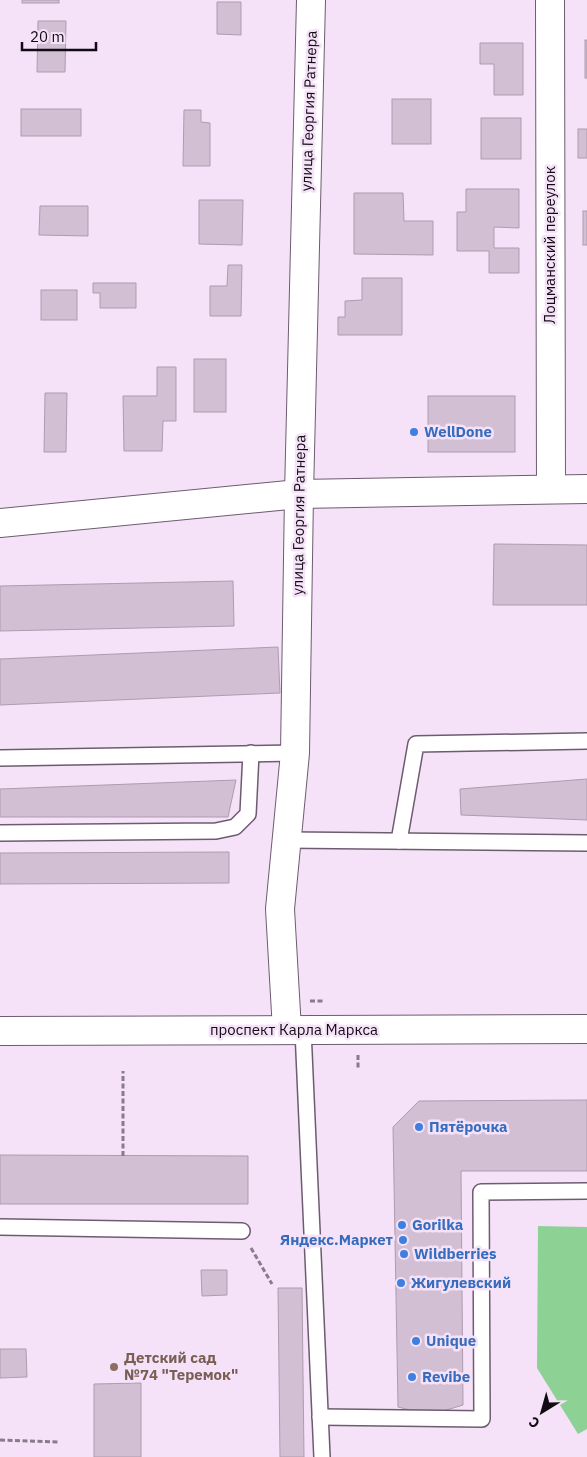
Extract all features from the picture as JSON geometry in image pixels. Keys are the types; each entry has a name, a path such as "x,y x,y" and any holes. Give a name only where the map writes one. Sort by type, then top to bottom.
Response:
{"street":[{"name":"улица Георгия Ратнера","path":"295,1030 285,1000 280,909 295,753 299,494 311,0"},
{"name":"Лоцманский переулок","path":"550,0 550,489"},
{"path":"0,523 299,494 587,489"},
{"name":"проспект Карла Маркса","path":"0,1031 587,1028"}],"lane":[{"path":"399,841 416,744 587,741"},
{"path":"0,833 216,830 234,827 248,814 251,753"},
{"path":"0,758 295,753"},
{"path":"287,840 587,843"},
{"path":"295,1030 322,1457"},
{"path":"320,1417 482,1419 481,1192 587,1191"},
{"path":"0,1227 242,1231"}],"path":[{"path":"285,1000 330,1002"},
{"path":"358,1049 358,1069"},
{"path":"123,1071 123,1156"},
{"path":"242,1231 272,1284"},
{"path":"0,1440 58,1442"}],"green space":[{"path":"538,1226 587,1227 587,1429 578,1434 537,1368"}],"building":[{"path":"22,0 59,0 59,3 22,3"},
{"path":"217,2 241,2 241,35 217,34"},
{"path":"38,21 66,21 65,72 37,72"},
{"path":"585,40 587,40 587,78 585,78"},
{"path":"480,43 523,43 523,95 494,95 494,64 480,64"},
{"path":"392,99 431,99 431,144 392,144"},
{"path":"21,109 81,109 81,136 21,136"},
{"path":"184,110 201,110 201,122 210,123 210,166 183,166"},
{"path":"481,118 521,118 521,159 481,159"},
{"path":"578,129 587,129 587,158 578,158"},
{"path":"466,189 519,189 519,228 494,227 494,248 519,248 519,273 489,273 489,251 457,251 457,212 466,212"},
{"path":"354,193 403,193 404,221 433,221 433,255 354,254"},
{"path":"199,200 243,200 242,245 199,244"},
{"path":"40,206 88,206 88,236 39,235"},
{"path":"583,211 587,211 587,245 583,245"},
{"path":"228,265 242,265 241,316 210,316 210,286 227,286"},
{"path":"362,278 402,278 402,335 338,335 338,317 345,317 345,301 362,300"},
{"path":"93,283 136,283 136,308 100,308 100,293 93,293"},
{"path":"41,290 77,290 77,320 41,320"},
{"path":"194,359 226,359 226,412 194,412"},
{"path":"157,367 176,367 176,421 163,421 162,451 124,451 123,396 157,396"},
{"path":"45,393 67,393 66,452 44,452"},
{"path":"428,396 515,396 515,452 428,452"},
{"path":"494,544 587,545 587,605 493,605"},
{"path":"233,581 234,626 0,631 0,586"},
{"path":"278,647 280,693 0,705 0,659"},
{"path":"587,779 587,820 461,815 460,789"},
{"path":"236,780 228,817 0,817 0,789"},
{"path":"229,852 229,883 0,884 0,853"},
{"path":"587,1100 587,1171 461,1171 463,1405 430,1415 398,1407 393,1127 419,1101"},
{"path":"0,1155 248,1156 248,1204 0,1204"},
{"path":"201,1270 227,1270 227,1295 202,1296"},
{"path":"278,1288 302,1288 304,1457 280,1457"},
{"path":"0,1349 26,1349 27,1377 0,1378"},
{"path":"141,1383 141,1457 94,1457 94,1384"}],"place":[{"name":"WellDone","path":"414,432"},
{"name":"Пятёрочка","path":"419,1127"},
{"name":"Gorilka","path":"402,1225"},
{"name":"Яндекс.Маркет","path":"403,1240"},
{"name":"Wildberries","path":"404,1254"},
{"name":"Жигулевский","path":"401,1283"},
{"name":"Unique","path":"416,1341"},
{"name":"Детский сад №74 \"Теремок\"","path":"114,1367"},
{"name":"Revibe","path":"412,1377"}]}
